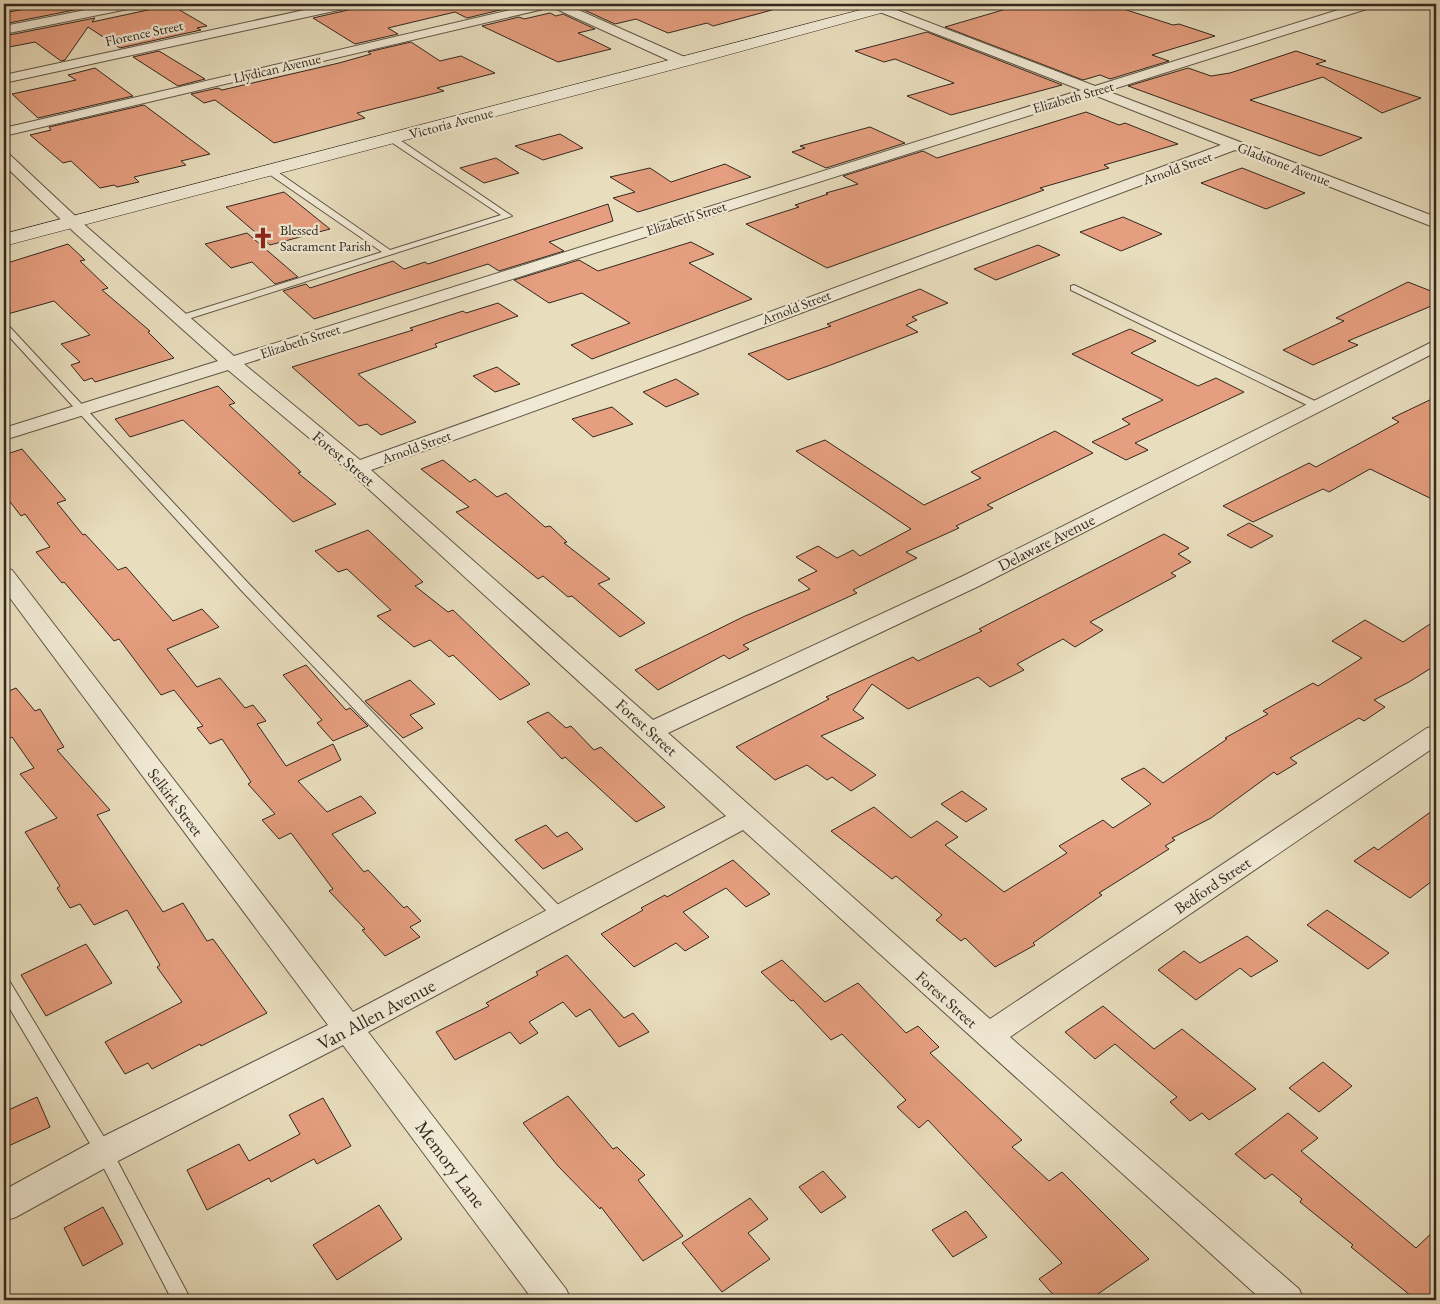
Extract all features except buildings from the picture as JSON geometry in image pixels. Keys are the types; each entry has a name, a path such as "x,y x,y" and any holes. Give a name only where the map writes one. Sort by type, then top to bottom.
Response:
{"street":[{"path":"4,30 133,4"},
{"name":"Florence Street","path":"4,79 348,4"},
{"name":"Llydican Avenue","path":"4,132 551,4"},
{"path":"555,4 684,62"},
{"name":"Elizabeth Street","path":"4,434 1369,4"},
{"name":"Victoria Avenue","path":"4,240 684,62 891,5"},
{"name":"Gladstone Avenue","path":"891,5 1094,90 1436,223"},
{"name":"Arnold Street","path":"357,468 690,348 1235,146"},
{"name":"Forest Street","path":"4,157 72,222 231,363 357,468 652,731 988,1036 1287,1300"},
{"name":"Delaware Avenue","path":"652,731 971,581 1436,345"},
{"name":"Selkirk Street","path":"4,575 348,1029"},
{"name":"Bedford Street","path":"988,1036 1436,734"},
{"name":"Van Allen Avenue","path":"4,1207 104,1152 348,1029 746,817"},
{"name":"Memory Lane","path":"348,1029 554,1300"}],"lane":[{"path":"84,4 96,11"},
{"path":"182,318 508,216 392,138"},
{"path":"269,170 389,253"},
{"path":"1074,288 1315,405"},
{"path":"4,326 245,587 560,916"},
{"path":"4,986 104,1152 182,1300"}],"place":[{"name":"Blessed Sacrament Parish","path":"263,238"}]}
